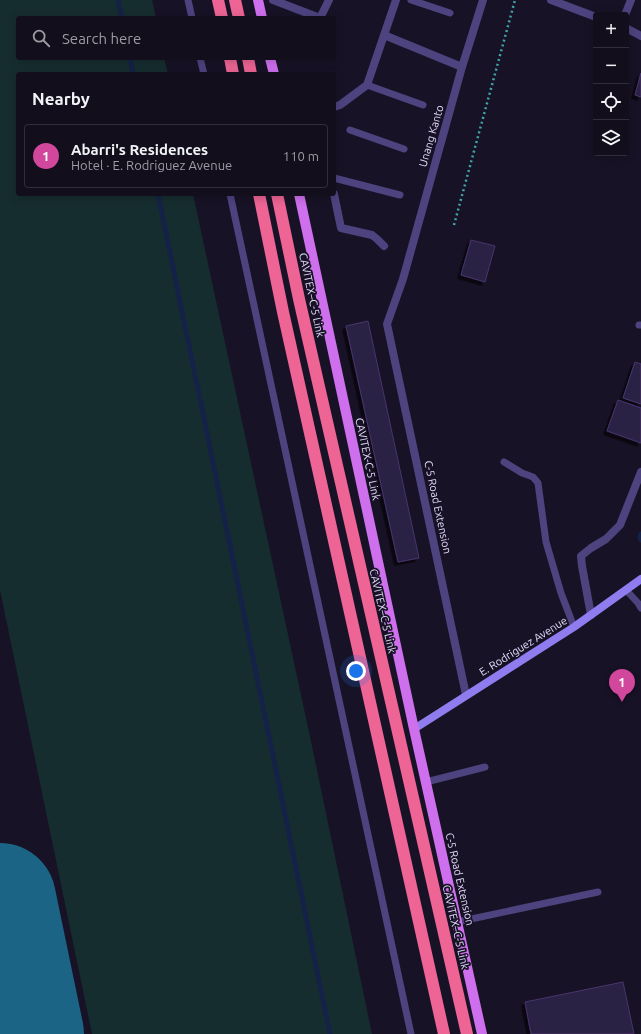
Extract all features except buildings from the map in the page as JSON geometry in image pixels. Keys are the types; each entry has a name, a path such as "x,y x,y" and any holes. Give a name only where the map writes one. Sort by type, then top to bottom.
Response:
{"highway":[{"path":"218,0 222,16"},
{"path":"235,0 239,16"},
{"path":"230,60 233,72"},
{"path":"248,60 251,72"},
{"path":"258,196 444,1034"},
{"name":"CAVITEX–C-5 Link","path":"277,196 301,306 467,1034"}],"main road":[{"path":"258,0 262,16"},
{"path":"270,60 274,72"},
{"name":"CAVITEX-C-5 Link","path":"299,196 414,729"},
{"name":"E. Rodriguez Avenue","path":"414,729 574,627 641,579"},
{"name":"C-5 Road Extension","path":"414,729 482,1034"}],"street":[{"path":"273,0 315,16"},
{"path":"321,16 329,0"},
{"path":"336,106 367,85 396,0"},
{"name":"Unang Kanto","path":"387,324 403,279 462,67 483,0"},
{"path":"551,0 593,16"},
{"path":"626,12 631,0"},
{"path":"629,30 641,36"},
{"path":"384,35 462,67"},
{"path":"334,196 341,228 372,235 384,246"},
{"name":"C-5 Road Extension","path":"387,324 466,695"},
{"path":"591,615 581,556 583,553 606,539 620,526 641,472"}],"lane":[{"path":"188,0 192,16"},
{"path":"412,0 450,13"},
{"path":"200,60 204,72"},
{"path":"367,85 423,104"},
{"path":"350,130 404,149"},
{"path":"336,179 400,195"},
{"path":"230,196 411,1034"},
{"path":"504,462 534,477 538,483 546,542 561,593 574,627"},
{"path":"628,589 641,608"},
{"path":"426,782 485,767"},
{"path":"457,922 598,892"}],"path":[{"path":"454,225 515,0"}],"green space":[{"path":"0,0 152,0 156,16 16,16 16,60 164,60 168,72 16,72 16,196 193,196 312,746 372,1034 92,1034 0,590"}],"waterway":[{"path":"118,0 122,16"},
{"path":"130,60 133,72"},
{"path":"158,196 330,1034"},
{"path":"641,534 641,540"}],"runway":[{"path":"0,899 28,1034"}],"place":[{"name":"Abarri's Residences","path":"622,702"}]}
